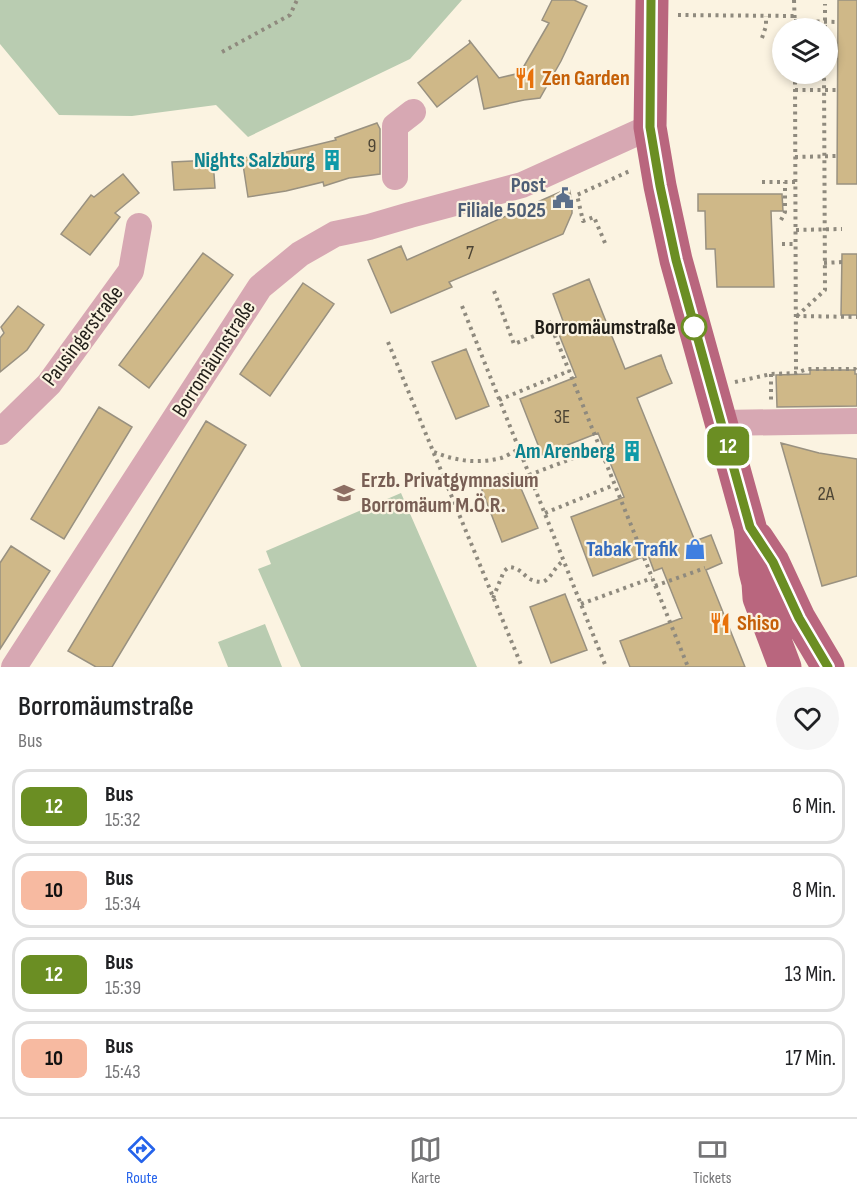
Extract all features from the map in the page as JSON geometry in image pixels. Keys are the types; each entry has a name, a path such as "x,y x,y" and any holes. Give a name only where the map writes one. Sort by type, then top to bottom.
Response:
{"main road":[{"path":"651,7 650,127 660,186 676,260 750,527 759,598 785,667"},
{"path":"750,527 773,562 799,618 828,667"},
{"path":"758,583 778,609 804,667"}],"street":[{"path":"395,177 395,126 413,112"},
{"name":"Borromäumstraße","path":"14,667 260,287 300,254 335,234 369,227 522,185 650,127"},
{"name":"Pausingerstraße","path":"0,432 49,384 131,271 139,225"},
{"path":"721,423 857,421"}],"path":[{"path":"222,52 290,15 297,0"},
{"path":"794,0 795,18"},
{"path":"825,3 825,18"},
{"path":"651,7 785,18"},
{"path":"762,38 766,16"},
{"path":"795,84 796,373"},
{"path":"796,316 825,290 824,84"},
{"path":"795,90 838,90"},
{"path":"795,157 837,156"},
{"path":"605,243 594,217 583,221 577,195 634,169"},
{"path":"762,182 795,183"},
{"path":"781,220 784,212 785,183"},
{"path":"796,230 842,229"},
{"path":"782,244 796,244"},
{"path":"824,263 842,262"},
{"path":"494,291 514,344 552,329"},
{"path":"462,306 606,667"},
{"path":"796,316 857,317"},
{"path":"549,321 688,667"},
{"path":"388,342 522,667"},
{"path":"733,382 771,374 796,373 807,369 855,369 857,372"},
{"path":"499,400 569,371"},
{"path":"771,374 771,406"},
{"path":"529,475 600,448"},
{"path":"434,451 445,456 475,461 503,458 519,449"},
{"path":"544,513 614,485"},
{"path":"493,598 504,571 509,567 519,570 531,581 543,582 552,576 558,564 564,561"},
{"path":"655,586 705,568"},
{"path":"581,604 652,578"}],"green space":[{"path":"0,0 462,0 410,59 248,137 216,105 132,116 59,115 0,44"},
{"path":"401,493 477,667 301,667 258,569 271,564 266,551"},
{"path":"265,624 282,667 228,667 218,642"}],"building":[{"path":"552,0 574,0 587,6 561,61 540,98 484,109 477,76 437,107 418,83 470,43 469,40 499,78 520,73 549,23 542,20"},
{"path":"838,0 857,0 857,184 837,184"},
{"name":"Nights Salzburg","path":"377,123 380,129 380,174 349,178 324,186 323,182 248,197 242,158 274,155 336,140 335,138"},
{"path":"213,160 215,188 174,190 172,162"},
{"path":"123,174 139,193 115,213 120,217 90,255 61,234 91,195 94,197"},
{"path":"569,188 572,213 563,234 449,282 452,287 391,313 368,260 401,246 407,260"},
{"path":"698,194 782,194 783,211 771,211 774,287 717,287 715,249 706,249 705,211 698,211"},
{"path":"203,253 233,275 149,388 119,365"},
{"path":"842,254 857,254 857,315 841,315"},
{"name":"Am Arenberg","path":"589,279 625,369 661,355 672,383 637,398 695,541 711,535 722,563 706,570 745,667 630,667 620,641 682,618 662,568 654,571 648,555 593,576 571,517 624,497 598,433 542,455 520,399 576,377 558,332 566,329 553,294"},
{"path":"303,283 334,304 270,396 240,374"},
{"path":"18,306 44,325 27,350 0,372 0,338 4,333 1,327"},
{"path":"466,349 489,406 456,419 432,362"},
{"path":"810,370 855,370 857,406 777,407 776,375 810,374"},
{"path":"99,407 132,427 64,539 31,519"},
{"path":"206,421 246,445 112,667 96,667 68,651"},
{"path":"781,443 819,453 857,459 857,576 822,586"},
{"path":"514,472 538,528 502,542 480,485"},
{"path":"11,546 50,571 0,649 0,563"},
{"path":"565,594 587,650 551,663 530,607"}],"bus line":[{"name":"12","path":"651,0 650,127 676,260 750,527 773,562 799,618 828,667"}],"place":[{"name":"Zen Garden","path":"525,78"},
{"name":"Nights Salzburg","path":"332,160"},
{"name":"Post Filiale 5025","path":"563,198"},
{"name":"Borromäumstraße","path":"694,327"},
{"name":"Am Arenberg","path":"632,451"},
{"name":"Erzb. Privatgymnasium Borromäum M.Ö.R.","path":"344,493"},
{"name":"Tabak Trafik","path":"695,549"},
{"name":"Shiso","path":"720,623"}]}
